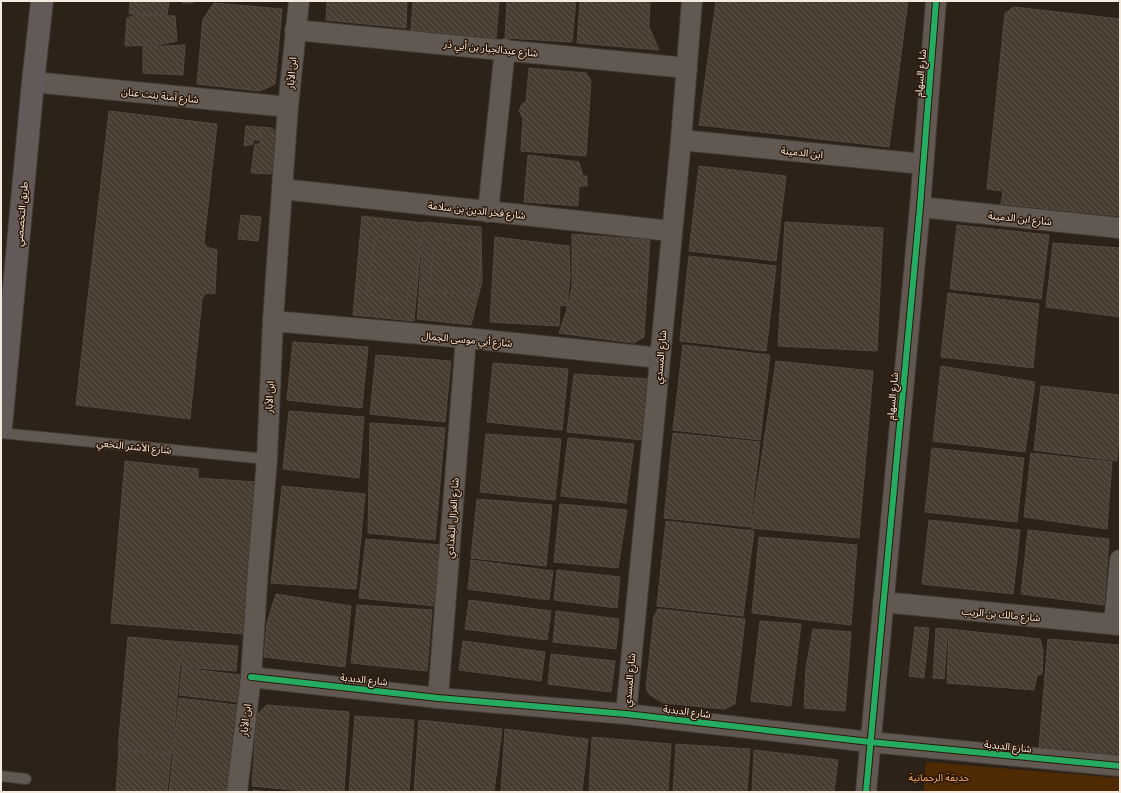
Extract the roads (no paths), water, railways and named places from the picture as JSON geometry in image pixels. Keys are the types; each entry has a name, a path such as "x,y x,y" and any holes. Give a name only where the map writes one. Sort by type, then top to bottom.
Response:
{"main road":[{"name":"طريق التخصصي","path":"1,427 42,1"}],"street":[{"name":"ابن الأبار","path":"237,792 251,677 267,459 273,322 282,189 288,107 299,1"},
{"name":"شارع المسدي","path":"626,714 671,231 681,140 692,1"},
{"name":"شارع السهام","path":"866,792 920,207 936,1"},
{"name":"شارع عبدالجبار بن أبي ذر","path":"295,30 505,49 687,68"},
{"path":"488,212 505,49"},
{"name":"شارع آمنة بنت عنان","path":"33,82 288,107"},
{"name":"ابن الدمينة","path":"681,140 923,164"},
{"name":"شارع فخر الدين بن سلامة","path":"282,189 671,231"},
{"name":"شارع ابن الدمينة","path":"920,207 1120,228"},
{"name":"شارع أبي موسى الجمال","path":"273,322 466,338 660,358"},
{"name":"شارع الغزال البغدادي","path":"438,698 466,338"},
{"path":"1117,624 1120,560"},
{"name":"شارع مالك بن الريب","path":"883,602 1117,624"},
{"name":"شارع الدبدبة","path":"251,677 438,698 626,714 870,742 1120,766"}],"lane":[{"name":"شارع الأشتر النخعي","path":"1,433 267,459"},
{"path":"1,776 26,779"}],"park label":[{"name":"حديقة الرحمانية","path":"939,777"}]}
